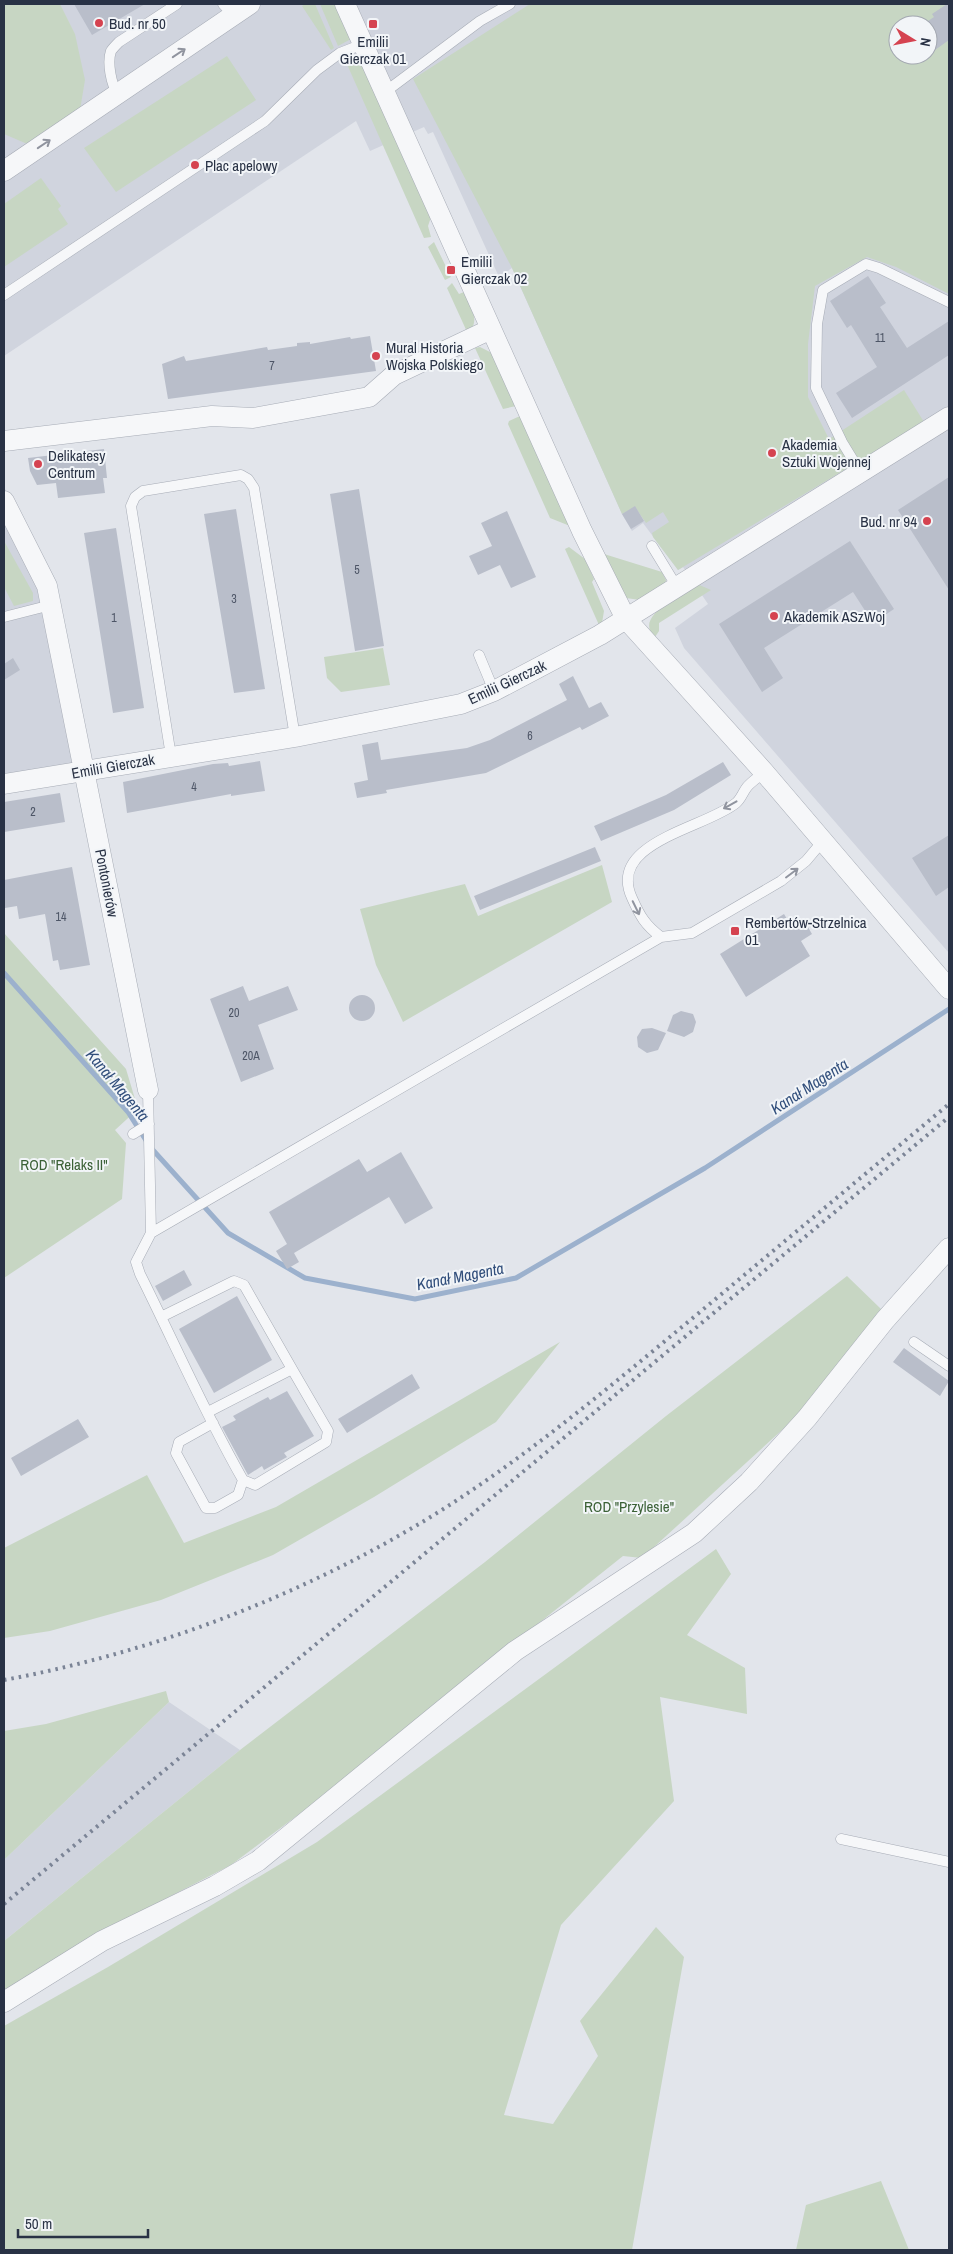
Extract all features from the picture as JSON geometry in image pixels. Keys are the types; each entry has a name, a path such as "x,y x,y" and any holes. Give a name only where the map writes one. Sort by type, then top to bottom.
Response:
{"street":[{"path":"4,171 118,94 228,10 250,4"},
{"path":"345,4 582,531 626,620 764,772 949,989"},
{"path":"4,441 212,416 253,418 369,398 394,375 491,329"},
{"name":"Emilii Gierczak","path":"4,784 295,737 440,709 494,691 626,620 949,417"},
{"name":"Pontonierów","path":"4,501 47,586 148,1090"},
{"path":"4,2002 102,1941 215,1886 258,1861 515,1651 694,1533 749,1482 807,1418 885,1320 949,1248"}],"lane":[{"path":"118,94 115,89 110,64 112,50 119,42 177,4"},
{"path":"385,92 480,21 510,4"},
{"path":"4,295 265,121 317,70 340,53 363,44"},
{"path":"861,473 842,442 816,388 818,324 823,290 866,264 879,268 949,302"},
{"path":"171,756 131,506 135,497 143,491 241,475 248,479 254,488 295,737"},
{"path":"652,546 677,587"},
{"path":"4,617 51,605"},
{"path":"479,655 494,691"},
{"path":"661,937 646,926 629,893 627,879 629,866 636,856 670,835 737,803 747,787 764,772"},
{"path":"151,1234 661,937 692,933 782,881 806,861 822,842"},
{"name":"Pontonierów","path":"148,1090 151,1234 136,1262 161,1318"},
{"path":"133,1134 149,1124"},
{"path":"234,1281 244,1285 292,1369 328,1431 326,1442 256,1485 243,1480 161,1318 234,1281"},
{"path":"914,1342 949,1366"},
{"path":"208,1412 292,1369"},
{"path":"213,1423 179,1442 176,1453 206,1508 215,1508 238,1495 243,1480"},
{"path":"841,1839 949,1862"}],"shaded area":[{"name":"Akademia Sztuki Wojennej","path":"4,4 949,4 949,953 684,648 675,628 708,604 683,567 678,570 643,523 632,531 622,514 512,268 499,277 433,132 428,134 424,127 370,151 356,121 4,356"},
{"path":"4,487 53,580 93,776 4,791"},
{"path":"169,1702 240,1750 4,1941 4,1860"}],"green space":[{"path":"4,4 60,4 75,34 85,80 80,110 32,146 4,134"},
{"path":"305,4 315,4 334,48 331,50 302,6"},
{"path":"320,4 335,4 351,39 338,46"},
{"path":"530,4 949,4 949,294 896,267 867,257 815,286 808,344 808,397 829,439 904,390 924,422 678,570 653,537 652,533 669,522 663,512 646,523 635,507 622,514 512,268 413,79"},
{"path":"352,55 360,58 431,217 428,226 431,237 424,238 346,62 345,58"},
{"path":"227,56 256,100 116,192 84,148"},
{"path":"41,178 61,206 58,209 68,224 4,267 4,204"},
{"path":"434,242 451,277 445,280 428,247"},
{"path":"452,283 459,294 464,292 474,313 474,324 468,334 447,288"},
{"path":"480,347 492,353 516,406 503,409 475,348"},
{"path":"520,416 570,526 550,518 508,424 509,421"},
{"path":"4,541 33,593 33,601 14,606 4,587"},
{"path":"569,547 585,559 594,579 592,582 604,611 602,623 599,625 565,549"},
{"path":"604,554 662,572 666,580 665,586 640,600 626,598"},
{"path":"697,584 711,590 659,623 659,631 655,637 650,629 650,622 654,614 671,600"},
{"path":"383,648 390,685 341,692 327,678 324,657"},
{"path":"602,865 612,902 403,1022 376,965 360,909 465,884 478,916"},
{"name":"ROD \"Relaks II\"","path":"4,933 126,1069 138,1109 115,1130 126,1143 122,1199 4,1278"},
{"name":"ROD \"Przylesie\"","path":"847,1276 881,1309 805,1409 642,1558 623,1556 306,1809 231,1865 165,1899 4,1993 4,1941 240,1750 485,1562 666,1416"},
{"path":"560,1342 496,1422 374,1497 273,1555 161,1600 50,1631 4,1638 4,1548 147,1475 184,1543 276,1507"},
{"path":"716,1549 731,1574 687,1635 745,1668 747,1714 660,1697 674,1801 561,1925 504,2115 553,2124 598,2056 580,2021 656,1927 684,1957 632,2250 4,2250 4,2026 108,1967 317,1842"},
{"path":"166,1691 169,1702 4,1860 4,1731 46,1724"},
{"path":"881,2181 909,2250 796,2250 806,2205"}],"building":[{"name":"Bud. nr 50","path":"74,4 145,4 92,35"},
{"path":"949,4 949,40 938,48 938,15 932,14"},
{"path":"868,276 886,303 880,307 907,348 949,321 949,355 852,418 836,393 877,367 851,325 847,328 830,301"},
{"path":"370,336 376,371 168,399 162,364 184,356 186,361 267,347 268,350 297,346 297,343 310,342 310,344 350,337 351,339"},
{"path":"104,449 107,478 103,478 105,493 58,498 56,483 37,485 30,471 28,458"},
{"name":"Bud. nr 94","path":"949,477 949,590 898,510"},
{"path":"359,489 384,646 355,651 330,494"},
{"path":"635,506 644,521 631,529 622,514"},
{"path":"236,509 265,689 234,693 204,514"},
{"path":"507,511 536,577 511,588 500,565 478,575 469,556 492,546 481,523"},
{"path":"116,528 144,708 113,713 84,533"},
{"name":"Akademik ASzWoj","path":"850,541 894,609 873,623 853,592 764,648 783,678 762,692 719,624"},
{"path":"13,658 20,670 4,680 4,664"},
{"path":"573,676 589,708 601,702 609,716 582,730 580,727 486,773 386,790 387,793 357,798 354,783 368,780 362,745 378,742 381,760 467,748 490,740 567,700 559,684"},
{"path":"260,761 265,791 231,796 231,794 127,813 123,782 213,764 228,763 229,766"},
{"path":"723,762 731,775 674,810 601,841 594,826 666,795"},
{"path":"60,793 65,822 4,832 4,802"},
{"path":"949,835 949,887 936,896 912,858"},
{"path":"595,847 601,861 480,910 474,896"},
{"path":"72,867 90,965 60,970 58,960 53,961 45,914 19,919 17,906 5,908 4,880"},
{"path":"784,914 793,929 805,922 812,934 801,941 810,956 746,997 720,954"},
{"path":"243,986 249,1001 288,986 298,1010 258,1025 274,1069 241,1082 210,999"},
{"path":"362,995 371,999 375,1008 371,1017 362,1021 353,1017 349,1008 353,999"},
{"path":"681,1011 693,1014 696,1022 693,1032 684,1037 667,1031 673,1015"},
{"path":"652,1028 666,1033 658,1050 647,1053 638,1047 637,1037 642,1029"},
{"path":"401,1152 433,1208 405,1224 389,1197 294,1253 299,1262 287,1269 276,1251 287,1244 269,1212 359,1159 367,1172"},
{"path":"184,1270 192,1285 163,1301 155,1286"},
{"path":"237,1296 272,1360 214,1393 179,1329"},
{"path":"904,1348 949,1381 940,1396 893,1362"},
{"path":"412,1374 420,1388 347,1433 338,1419"},
{"path":"287,1391 314,1436 284,1453 287,1457 264,1470 262,1466 248,1475 222,1427 236,1420 233,1416 268,1397 270,1400"},
{"path":"78,1419 89,1437 21,1476 11,1458"}],"waterway":[{"name":"Kanał Magenta","path":"4,973 128,1112 147,1142"},
{"name":"Kanał Magenta","path":"152,1149 228,1233 305,1278 415,1299 516,1278 705,1168 949,1009"}],"railway":[{"path":"4,1680 59,1669 113,1655 221,1619 325,1575 424,1521 529,1450 596,1398 949,1104"},
{"path":"4,1904 949,1117"}],"place":[{"name":"Bud. nr 50","path":"99,23"},
{"name":"Emilii Gierczak 01","path":"373,24"},
{"name":"Plac apelowy","path":"195,165"},
{"name":"Emilii Gierczak 02","path":"451,270"},
{"name":"Mural Historia Wojska Polskiego","path":"376,356"},
{"name":"Akademia Sztuki Wojennej","path":"772,453"},
{"name":"Delikatesy Centrum","path":"38,464"},
{"name":"Bud. nr 94","path":"927,521"},
{"name":"Akademik ASzWoj","path":"774,616"},
{"name":"Rembertów-Strzelnica 01","path":"735,931"}]}
